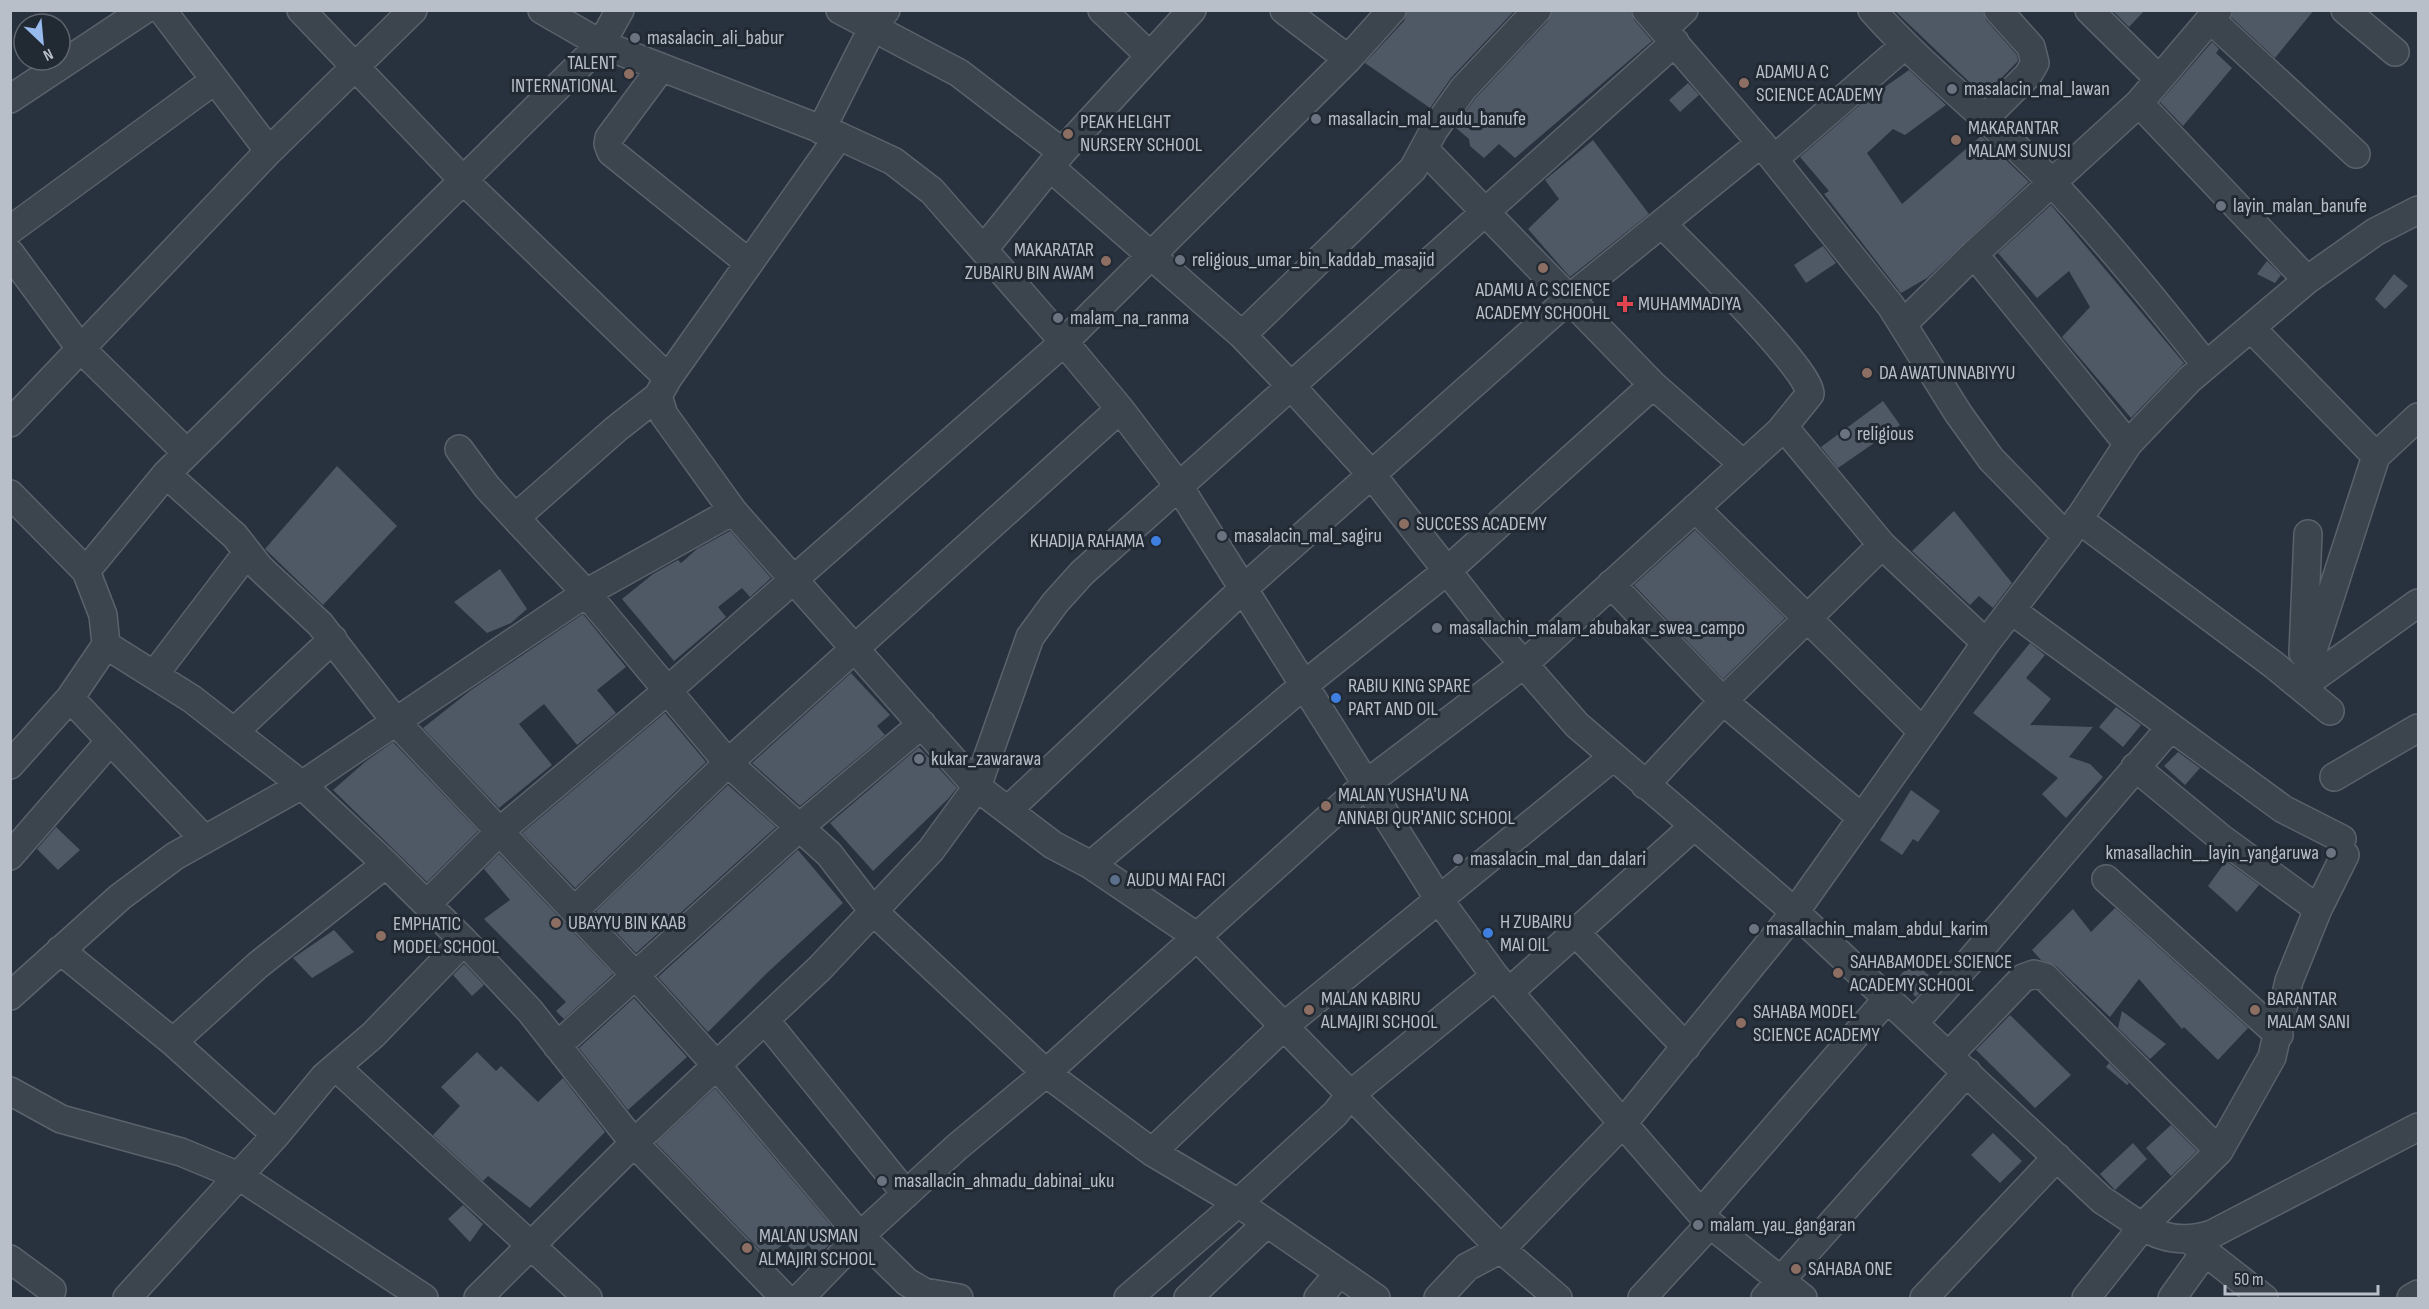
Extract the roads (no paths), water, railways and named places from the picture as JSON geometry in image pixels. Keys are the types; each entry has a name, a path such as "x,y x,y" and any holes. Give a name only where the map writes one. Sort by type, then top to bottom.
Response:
{"street":[{"path":"10,99 144,10"},
{"path":"162,10 269,151"},
{"path":"301,10 663,387 664,415 733,511 977,787 1053,845 1091,866 1196,936 1501,1249 1558,1299"},
{"path":"10,423 269,151 413,10"},
{"path":"542,10 601,44 830,133 901,167 932,191 1064,342 1120,409 1178,485 1440,901 1502,984 1706,1219 1772,1290 1803,1299"},
{"path":"86,571 166,474 601,44 620,10"},
{"path":"840,10 879,19 958,73 1056,160 1152,256 1242,335 1372,475 1449,570 1492,628 1577,725 1612,757 1795,912 2102,1200 2159,1236 2198,1246 2264,1299"},
{"path":"1102,10 1149,55"},
{"path":"984,249 1056,160 1192,10"},
{"path":"1284,10 1348,59"},
{"path":"427,904 500,831 795,580 1064,342 1348,59 1392,10"},
{"path":"1242,335 1413,169 1434,130 1464,89 1537,10"},
{"path":"478,1299 634,1143 765,1020 931,850 977,787 1030,638 1055,603 1082,573 1290,385 1488,213 1661,27 1684,10"},
{"path":"1872,10 1904,46 2052,182 2141,283 2206,365"},
{"path":"1984,118 2028,75 2035,63 2031,47 1998,10"},
{"path":"2089,10 2159,80"},
{"path":"2345,10 2395,52"},
{"path":"1904,324 1974,254 2139,103 2214,15 2356,154"},
{"path":"521,524 523,511 663,387 749,263 830,133 879,19"},
{"path":"1661,27 1767,151 1904,324 1958,413 1991,459 2073,528 2301,687 2330,711"},
{"path":"1008,810 1243,589 1571,297 1662,224 1767,151 1904,46"},
{"path":"661,68 609,138 608,144 611,152 749,263"},
{"path":"10,230 215,80"},
{"path":"2139,103 2307,280"},
{"path":"1425,150 1571,297 1653,385 1743,464"},
{"path":"1438,1299 1467,1267 1501,1249 1624,1122 1795,912 1986,643 2073,528 2128,444 2206,365 2307,280 2375,232 2418,210"},
{"path":"800,1299 860,1236 957,1147 1046,1072 1366,784 1524,664 1780,431 1810,394 1809,384 1769,335 1662,224"},
{"path":"10,253 80,348 187,453"},
{"path":"1974,254 2128,444"},
{"path":"2251,328 2376,456"},
{"path":"1091,866 1304,685 1449,570 1653,385"},
{"path":"575,910 728,763 856,650 1120,409"},
{"path":"2301,687 2376,456 2418,417"},
{"path":"1780,431 1788,432 1882,545 1986,643"},
{"path":"459,449 487,487 586,593 728,763 801,826 829,854 873,911 1046,1072 1152,1152 1238,1203 1376,1299"},
{"path":"166,474 235,536 247,553 333,639 396,722 635,975 717,1066 860,1236 907,1282 924,1292 959,1299"},
{"path":"10,494 86,571 103,615 106,645 70,698 10,765"},
{"path":"1695,508 1923,732"},
{"path":"17,980 60,950 120,897 175,856 302,785 586,593 733,511"},
{"path":"2301,687 2308,534"},
{"path":"1645,785 1723,701 1882,545"},
{"path":"154,675 247,553"},
{"path":"1611,584 1723,701 1862,818"},
{"path":"2301,687 2418,601"},
{"path":"2333,656 2418,601"},
{"path":"2012,610 2170,728 2283,808 2343,847 2289,981 2279,1035 2272,1058 2219,1151 2143,1226 2086,1299"},
{"path":"234,732 333,639"},
{"path":"106,645 154,675 234,732 302,785 386,864 464,941 530,1011 634,1143 785,1299"},
{"path":"70,698 204,839"},
{"path":"557,1046 801,826 922,724"},
{"path":"1914,1023 1971,961 2170,728"},
{"path":"2334,777 2415,738"},
{"path":"10,856 110,741"},
{"path":"1152,1152 1283,1027 1440,901 1612,757"},
{"path":"2135,767 2221,838 2318,909"},
{"path":"1128,1299 1335,1114 1350,1095 1576,933 1694,826"},
{"path":"173,1042 258,965 386,864"},
{"path":"2106,879 2279,1035"},
{"path":"1576,933 1686,1047"},
{"path":"127,1299 336,1067 373,1035 464,941"},
{"path":"60,950 173,1042 276,1135"},
{"path":"1772,1290 1958,1064 2023,978 2034,974 2045,977 2219,1151"},
{"path":"1642,1299 1888,998"},
{"path":"765,1020 906,1194"},
{"path":"336,1067 588,1299"},
{"path":"10,1091 62,1119 181,1152 239,1176 424,1299"},
{"path":"2172,1299 2198,1246 2212,1234 2418,1126"},
{"path":"1924,1299 2056,1157"},
{"path":"1188,1299 1267,1223"},
{"path":"10,1259 52,1290"},
{"path":"1318,1299 1339,1273"},
{"path":"2410,1299 2418,1294"}],"place":[{"name":"masalacin_ali_babur","path":"635,38"},
{"name":"TALENT INTERNATIONAL","path":"629,74"},
{"name":"ADAMU A C SCIENCE ACADEMY","path":"1744,83"},
{"name":"masalacin_mal_lawan","path":"1952,89"},
{"name":"masallacin_mal_audu_banufe","path":"1316,119"},
{"name":"PEAK HELGHT NURSERY SCHOOL","path":"1068,134"},
{"name":"MAKARANTAR MALAM SUNUSI","path":"1956,140"},
{"name":"layin_malan_banufe","path":"2221,206"},
{"name":"religious_umar_bin_kaddab_masajid","path":"1180,260"},
{"name":"MAKARATAR ZUBAIRU BIN AWAM","path":"1106,261"},
{"name":"ADAMU A C SCIENCE ACADEMY SCHOOHL","path":"1543,268"},
{"name":"MUHAMMADIYA","path":"1625,304"},
{"name":"malam_na_ranma","path":"1058,318"},
{"name":"DA AWATUNNABIYYU","path":"1867,373"},
{"name":"religious","path":"1845,434"},
{"name":"SUCCESS ACADEMY","path":"1404,524"},
{"name":"masalacin_mal_sagiru","path":"1222,536"},
{"name":"KHADIJA RAHAMA","path":"1156,541"},
{"name":"masallachin_malam_abubakar_swea_campo","path":"1437,628"},
{"name":"RABIU KING SPARE PART AND OIL","path":"1336,698"},
{"name":"kukar_zawarawa","path":"919,759"},
{"name":"MALAN YUSHA'U NA ANNABI QUR'ANIC SCHOOL","path":"1326,806"},
{"name":"kmasallachin__layin_yangaruwa","path":"2331,853"},
{"name":"masalacin_mal_dan_dalari","path":"1458,859"},
{"name":"AUDU MAI FACI","path":"1115,880"},
{"name":"UBAYYU BIN KAAB","path":"556,923"},
{"name":"masallachin_malam_abdul_karim","path":"1754,929"},
{"name":"H ZUBAIRU MAI OIL","path":"1488,933"},
{"name":"EMPHATIC MODEL SCHOOL","path":"381,936"},
{"name":"SAHABAMODEL SCIENCE ACADEMY SCHOOL","path":"1838,973"},
{"name":"MALAN KABIRU ALMAJIRI SCHOOL","path":"1309,1010"},
{"name":"BARANTAR MALAM SANI","path":"2255,1010"},
{"name":"SAHABA MODEL SCIENCE ACADEMY","path":"1741,1023"},
{"name":"masallacin_ahmadu_dabinai_uku","path":"882,1181"},
{"name":"malam_yau_gangaran","path":"1698,1225"},
{"name":"MALAN USMAN ALMAJIRI SCHOOL","path":"747,1248"},
{"name":"SAHABA ONE","path":"1796,1269"}]}
